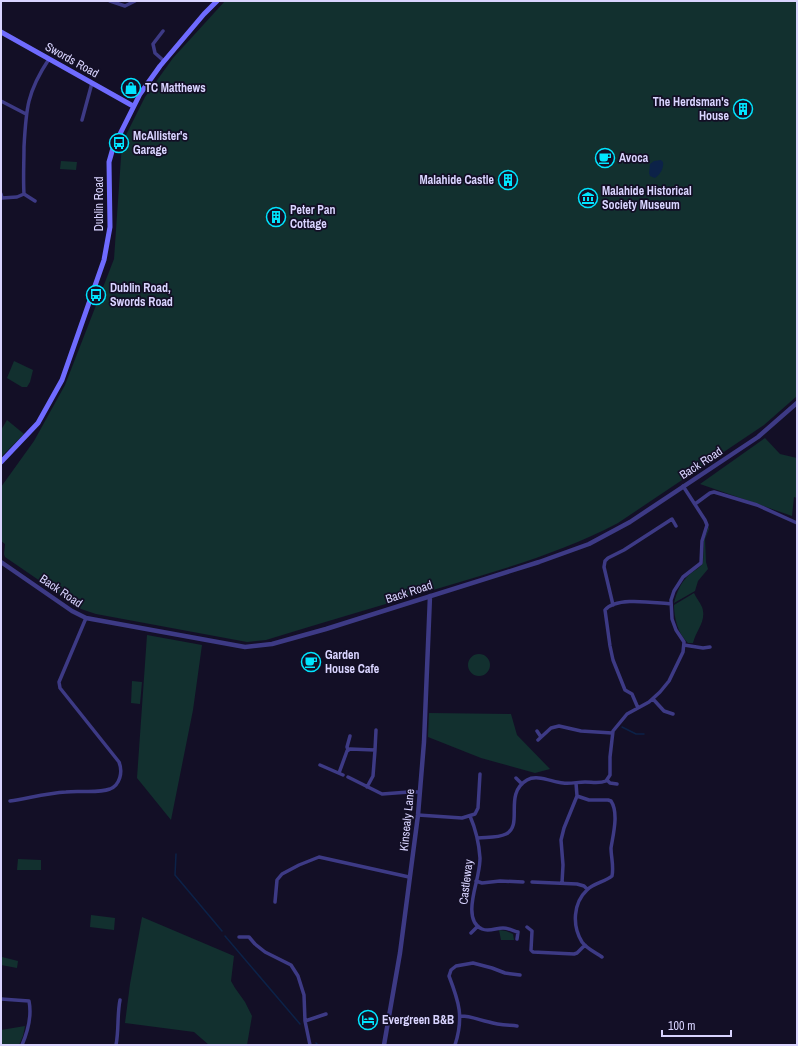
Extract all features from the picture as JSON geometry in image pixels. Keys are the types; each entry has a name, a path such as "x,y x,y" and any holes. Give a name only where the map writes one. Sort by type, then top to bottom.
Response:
{"main road":[{"name":"Dublin Road","path":"1,462 38,423 62,380 104,260 110,227 109,162 113,148 140,94 164,61 217,1"},
{"name":"Swords Road","path":"1,32 133,106"}],"street":[{"path":"110,1 125,6 135,1"},
{"path":"163,31 153,44 155,53 164,61"},
{"path":"24,194 23,170 26,114 35,82 49,59"},
{"path":"82,120 92,83"},
{"path":"1,101 26,114"},
{"path":"1,194 1,198 17,197 24,194"},
{"path":"24,194 35,201"},
{"name":"Back Road","path":"1,562 72,611 86,618 245,647 272,644 321,631 539,562 589,544 630,522 758,437 797,402"},
{"path":"478,838 505,835 513,828 515,818 513,805 515,797 522,784 530,779 535,778 566,784 601,783 607,780 610,775 612,733 625,716 653,699 669,681 683,652 684,645 674,624 671,604 674,591 679,583 700,565 702,561 702,541 706,532 707,523 683,486"},
{"path":"695,504 710,492 714,492 757,505 797,523"},
{"path":"613,604 604,567 605,561 672,519 676,526"},
{"name":"Kinsealy Lane","path":"384,1045 399,955 418,815 424,742 430,596"},
{"path":"638,708 634,696 625,690 610,650 605,612 607,608 613,604 632,601 671,604"},
{"path":"10,801 68,792 110,789 118,782 120,778 121,766 119,762 59,685 86,618"},
{"path":"684,645 703,648 710,647"},
{"path":"653,699 664,711 673,714"},
{"path":"538,740 551,728 559,726 581,731 612,733"},
{"path":"367,787 373,776 376,730"},
{"path":"537,731 541,737"},
{"path":"320,765 341,774 348,750 347,747 350,736"},
{"path":"348,750 375,750"},
{"path":"418,815 462,818 477,812 480,774"},
{"path":"348,777 382,794 420,792"},
{"path":"516,778 522,784"},
{"path":"607,780 610,783 617,784"},
{"path":"562,883 563,865 561,840 564,828 577,796 576,783"},
{"path":"577,796 593,800 608,800 611,801 614,808 614,825 611,848 613,870 612,876 587,889 580,901 575,916 577,932 585,945 602,957"},
{"name":"Castleway","path":"470,816 478,838 480,859 472,905 474,919 478,926"},
{"path":"275,902 277,880 282,874 318,857 409,877"},
{"path":"476,881 482,883 500,881 523,882"},
{"path":"532,882 581,884 587,889"},
{"path":"471,933 478,926 482,929 490,930 504,928 518,932 517,939"},
{"path":"527,927 532,931 531,950 533,952 574,954 585,945"},
{"path":"239,937 249,937 265,952 291,964 298,976 304,995 305,1021 310,1045"},
{"path":"455,1045 461,1016 457,995 449,976 451,970 456,966 473,963 505,973 520,975"},
{"path":"513,969 513,974"},
{"path":"1,999 29,1001 29,1022 22,1045"},
{"path":"116,1045 120,1000"},
{"path":"305,1021 326,1014"},
{"path":"461,1016 479,1018 488,1022 504,1025 517,1026"}],"green space":[{"name":"Malahide Castle","path":"225,1 797,1 797,396 764,425 618,523 598,533 557,550 471,579 266,640 247,642 96,614 81,609 5,557 5,544 1,541 1,487 34,441 65,385 114,259 122,143 145,97 173,58"},
{"path":"61,161 77,162 76,170 60,169"},
{"path":"14,361 33,370 27,387 22,387 7,378"},
{"path":"7,420 24,434 1,457 1,430"},
{"path":"765,438 780,454 797,458 797,498 794,497 792,516 700,484"},
{"path":"709,526 705,539 706,562 708,569 698,581 695,591 674,603 684,580 703,563 704,540"},
{"path":"694,593 702,607 703,617 693,643 688,643 677,626 674,605"},
{"path":"147,635 202,645 193,710 171,820 137,778"},
{"path":"479,654 483,655 489,661 489,669 483,675 479,676 475,675 469,669 468,665 469,661 475,655"},
{"path":"132,681 142,682 140,704 131,703"},
{"path":"429,713 511,714 517,735 550,769 535,773 481,758 428,737"},
{"path":"18,859 41,860 41,870 17,870"},
{"path":"91,915 115,918 114,930 90,927"},
{"path":"142,917 234,956 231,981 245,1002 252,1016 247,1045 209,1045 194,1032 125,1023 130,984"},
{"path":"499,930 513,934 514,940 501,940"},
{"path":"2,957 18,961 17,968 1,965"},
{"path":"25,1026 19,1045 1,1045 1,1030"}],"water":[{"path":"661,160 663,164 660,172 655,178 650,176 650,164 654,161"}],"waterway":[{"path":"622,727 636,734 644,734"},
{"path":"176,854 175,875 222,931"},
{"path":"225,936 300,1024"}],"place":[{"name":"TC Matthews","path":"131,88"},
{"name":"The Herdsman's House","path":"743,109"},
{"name":"McAllister's Garage","path":"119,143"},
{"name":"Avoca","path":"605,158"},
{"name":"Malahide Castle","path":"508,180"},
{"name":"Malahide Historical Society Museum","path":"588,198"},
{"name":"Peter Pan Cottage","path":"276,217"},
{"name":"Dublin Road, Swords Road","path":"96,295"},
{"name":"Garden House Cafe","path":"311,662"},
{"name":"Evergreen B&B","path":"368,1020"}]}
